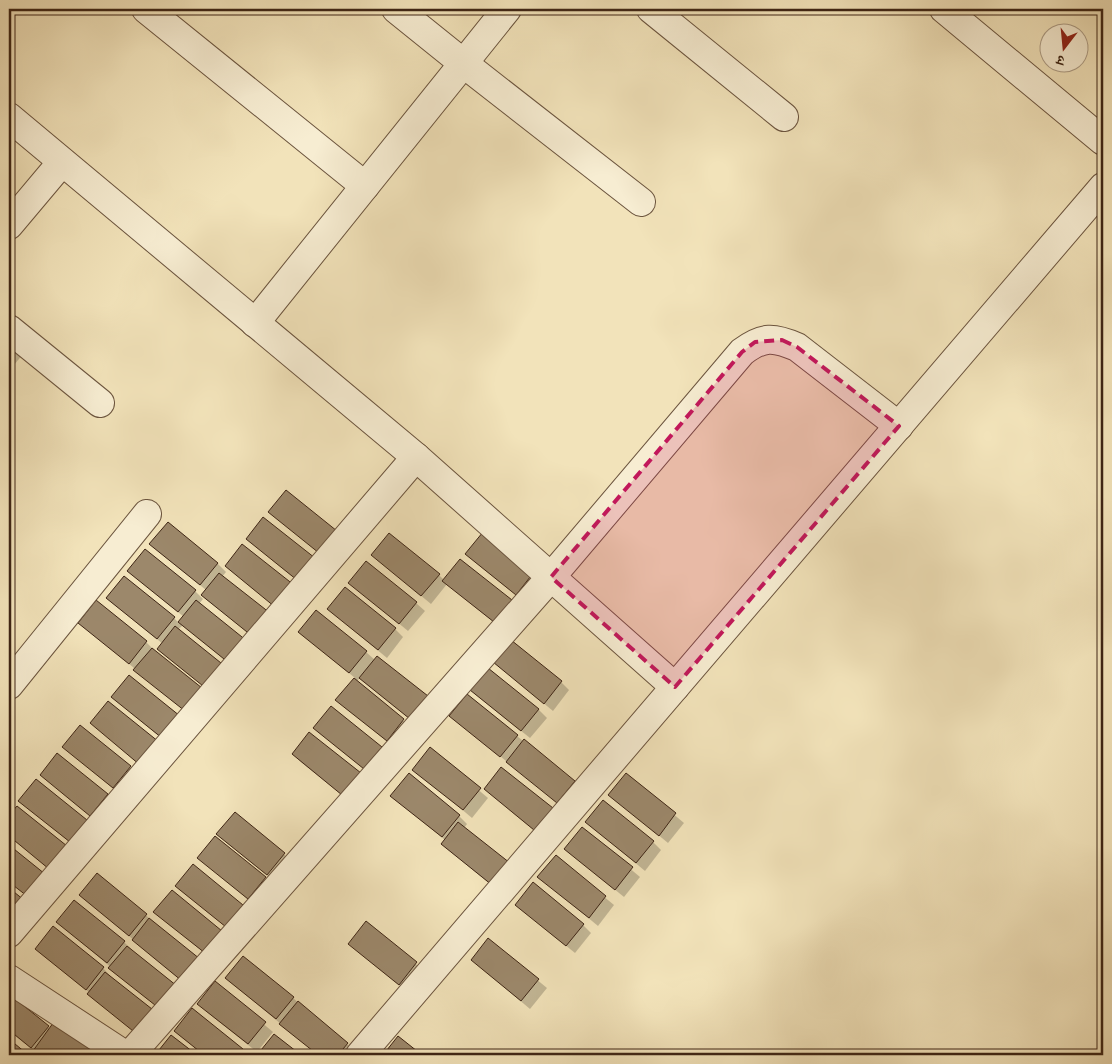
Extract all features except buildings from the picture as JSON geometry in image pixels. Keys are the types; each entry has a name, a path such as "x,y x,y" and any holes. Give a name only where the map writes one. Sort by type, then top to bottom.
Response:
{"street":[{"path":"146,9 365,186"},
{"path":"396,9 641,202"},
{"path":"255,323 506,9"},
{"path":"651,9 784,117"},
{"path":"945,9 1103,141"},
{"path":"9,117 416,457 675,687"},
{"path":"9,225 62,162"},
{"path":"360,1055 1103,187"},
{"path":"9,329 100,403"},
{"path":"130,1055 551,577 742,352 755,342 782,340 797,346 899,426"},
{"path":"9,933 416,457"},
{"path":"9,685 147,514"},
{"path":"9,979 125,1055"}],"highlighted area":[{"path":"782,340 797,347 899,426 675,687 551,577 742,352 755,342"}]}
